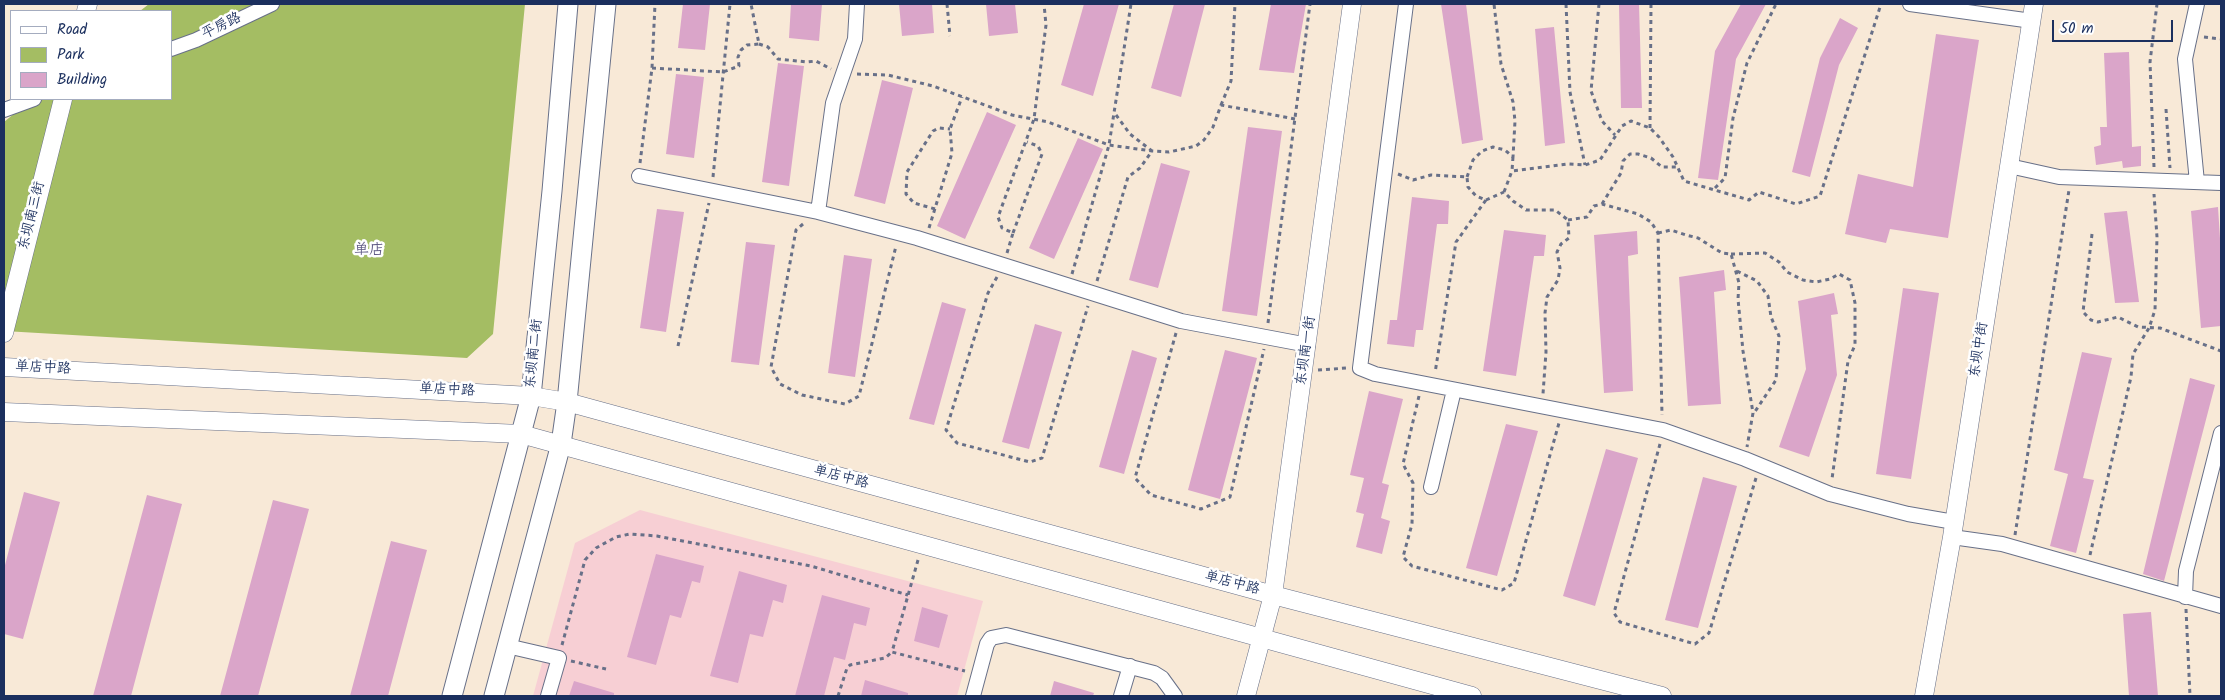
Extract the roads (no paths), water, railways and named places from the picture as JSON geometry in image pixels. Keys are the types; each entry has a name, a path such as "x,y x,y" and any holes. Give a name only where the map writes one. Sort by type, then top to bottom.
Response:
{"main road":[{"name":"东坝南二街","path":"452,696 531,396 552,191 568,4"},
{"path":"494,696 561,444 568,402 606,4"}],"street":[{"name":"平房路","path":"172,49 196,40 272,4"},
{"path":"818,212 833,103 855,39 857,4"},
{"name":"东坝南一街","path":"1246,696 1273,595 1305,371 1352,4"},
{"path":"1406,4 1360,368 1375,374 1663,430 1745,459 1830,494 1908,514 1953,530 2221,606"},
{"path":"1910,4 2033,12"},
{"path":"2196,182 2185,60 2197,4"},
{"name":"东坝中街","path":"1924,696 1953,530 2033,12"},
{"path":"4,110 31,100"},
{"name":"东坝南三街","path":"4,333 63,100"},
{"path":"2009,166 2071,177 2221,183"},
{"path":"638,176 818,212 925,240 1181,321 1308,345"},
{"name":"单店中路","path":"4,367 531,396 568,402 1273,595 1662,696"},
{"path":"1431,486 1454,390"},
{"path":"4,412 521,434 1262,640 1472,696"},
{"path":"2185,597 2186,571 2221,433"},
{"path":"973,696 987,644 991,638 1000,635 1016,636 1154,672 1162,678 1175,696"},
{"path":"507,646 559,658 548,696"},
{"path":"1121,696 1130,666"}],"district":[{"name":"单店","path":"369,251"}]}
